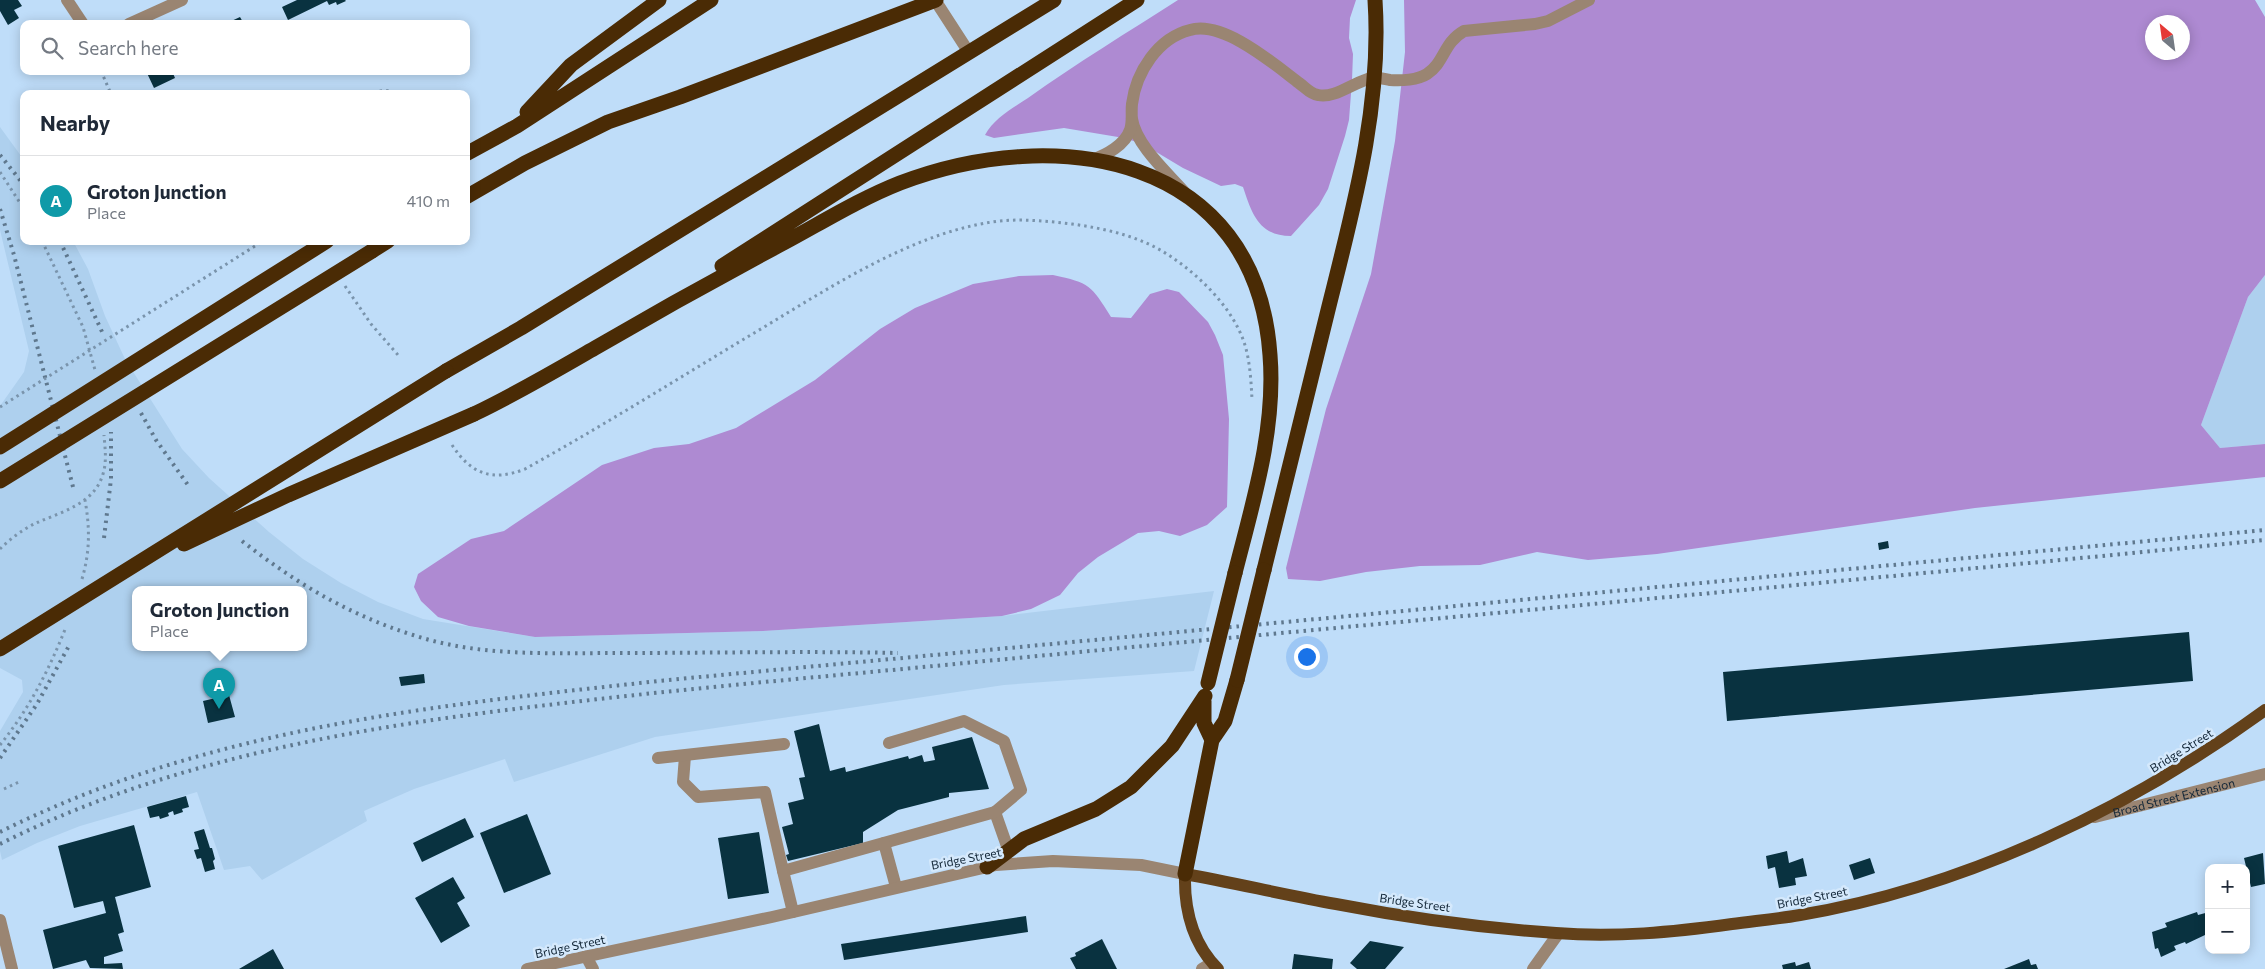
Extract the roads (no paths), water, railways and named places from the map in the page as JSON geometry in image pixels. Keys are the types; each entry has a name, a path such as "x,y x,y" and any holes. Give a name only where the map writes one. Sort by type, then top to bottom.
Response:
{"highway":[{"path":"517,126 534,104 571,65 659,0"},
{"path":"470,152 517,126 711,0"},
{"path":"470,195 526,163 608,122 688,94 936,0"},
{"path":"0,648 446,371 521,328 968,51 1054,0"},
{"path":"595,348 1137,0"},
{"path":"1185,874 1212,740 1225,721 1237,680 1358,190 1368,133 1374,77 1375,0"},
{"path":"104,583 234,520 474,414 534,384 595,348 826,220 897,184 950,167 992,160 1052,157 1092,160 1120,165 1145,173 1172,185 1189,196 1224,230 1248,267 1261,301 1270,345 1271,381 1266,436 1206,690 1203,719 1212,740"},
{"path":"0,447 321,245"},
{"path":"0,481 382,245"},
{"path":"987,867 1008,849 1035,834 1096,809 1131,787 1172,746 1206,690"}],"main road":[{"name":"Bridge Street","path":"1185,874 1338,905 1487,927 1558,934 1607,935 1690,929 1801,915 1880,897 1955,874 2026,847 2083,820 2170,774 2265,710"},
{"path":"1185,874 1186,903 1190,924 1211,967"}],"street":[{"path":"67,0 80,20"},
{"path":"138,20 182,0"},
{"path":"936,0 968,51"},
{"path":"1092,160 1104,156 1118,145 1130,131 1132,102 1136,86 1149,59 1165,43 1191,29 1205,29 1236,38 1274,63 1311,93 1326,96 1374,77 1393,80 1417,78 1428,74 1440,61 1454,37 1464,31 1548,21 1589,0"},
{"path":"1131,117 1133,126 1146,148 1189,196"},
{"path":"783,871 995,812 1022,790 1004,741 964,721 889,743"},
{"path":"658,758 784,744"},
{"path":"684,756 682,782 698,797 765,792 793,912"},
{"name":"Broad Street Extension","path":"2083,820 2265,774"},
{"path":"995,812 1008,849"},
{"path":"884,843 896,888"},
{"name":"Bridge Street","path":"527,969 793,912 987,867 1053,861 1141,865 1185,874"},
{"path":"0,920 12,969"},
{"path":"1533,969 1558,934"},
{"path":"586,956 593,969"}],"railway":[{"path":"0,155 20,180"},
{"path":"0,209 14,255 73,487"},
{"path":"62,245 104,336"},
{"path":"141,413 156,440 188,485"},
{"path":"104,538 111,479 111,432"},
{"path":"0,832 80,796 161,767 243,744 326,726 411,711 668,680 2265,530"},
{"path":"0,844 66,814 133,789 202,767 342,735 485,713 745,684 2265,540"},
{"path":"242,541 306,586"},
{"path":"307,587 344,607 389,627 438,642 489,650 541,653 898,653"},
{"path":"0,758 37,704 70,644"}],"place":[{"name":"Groton Junction","path":"219,709"}]}
